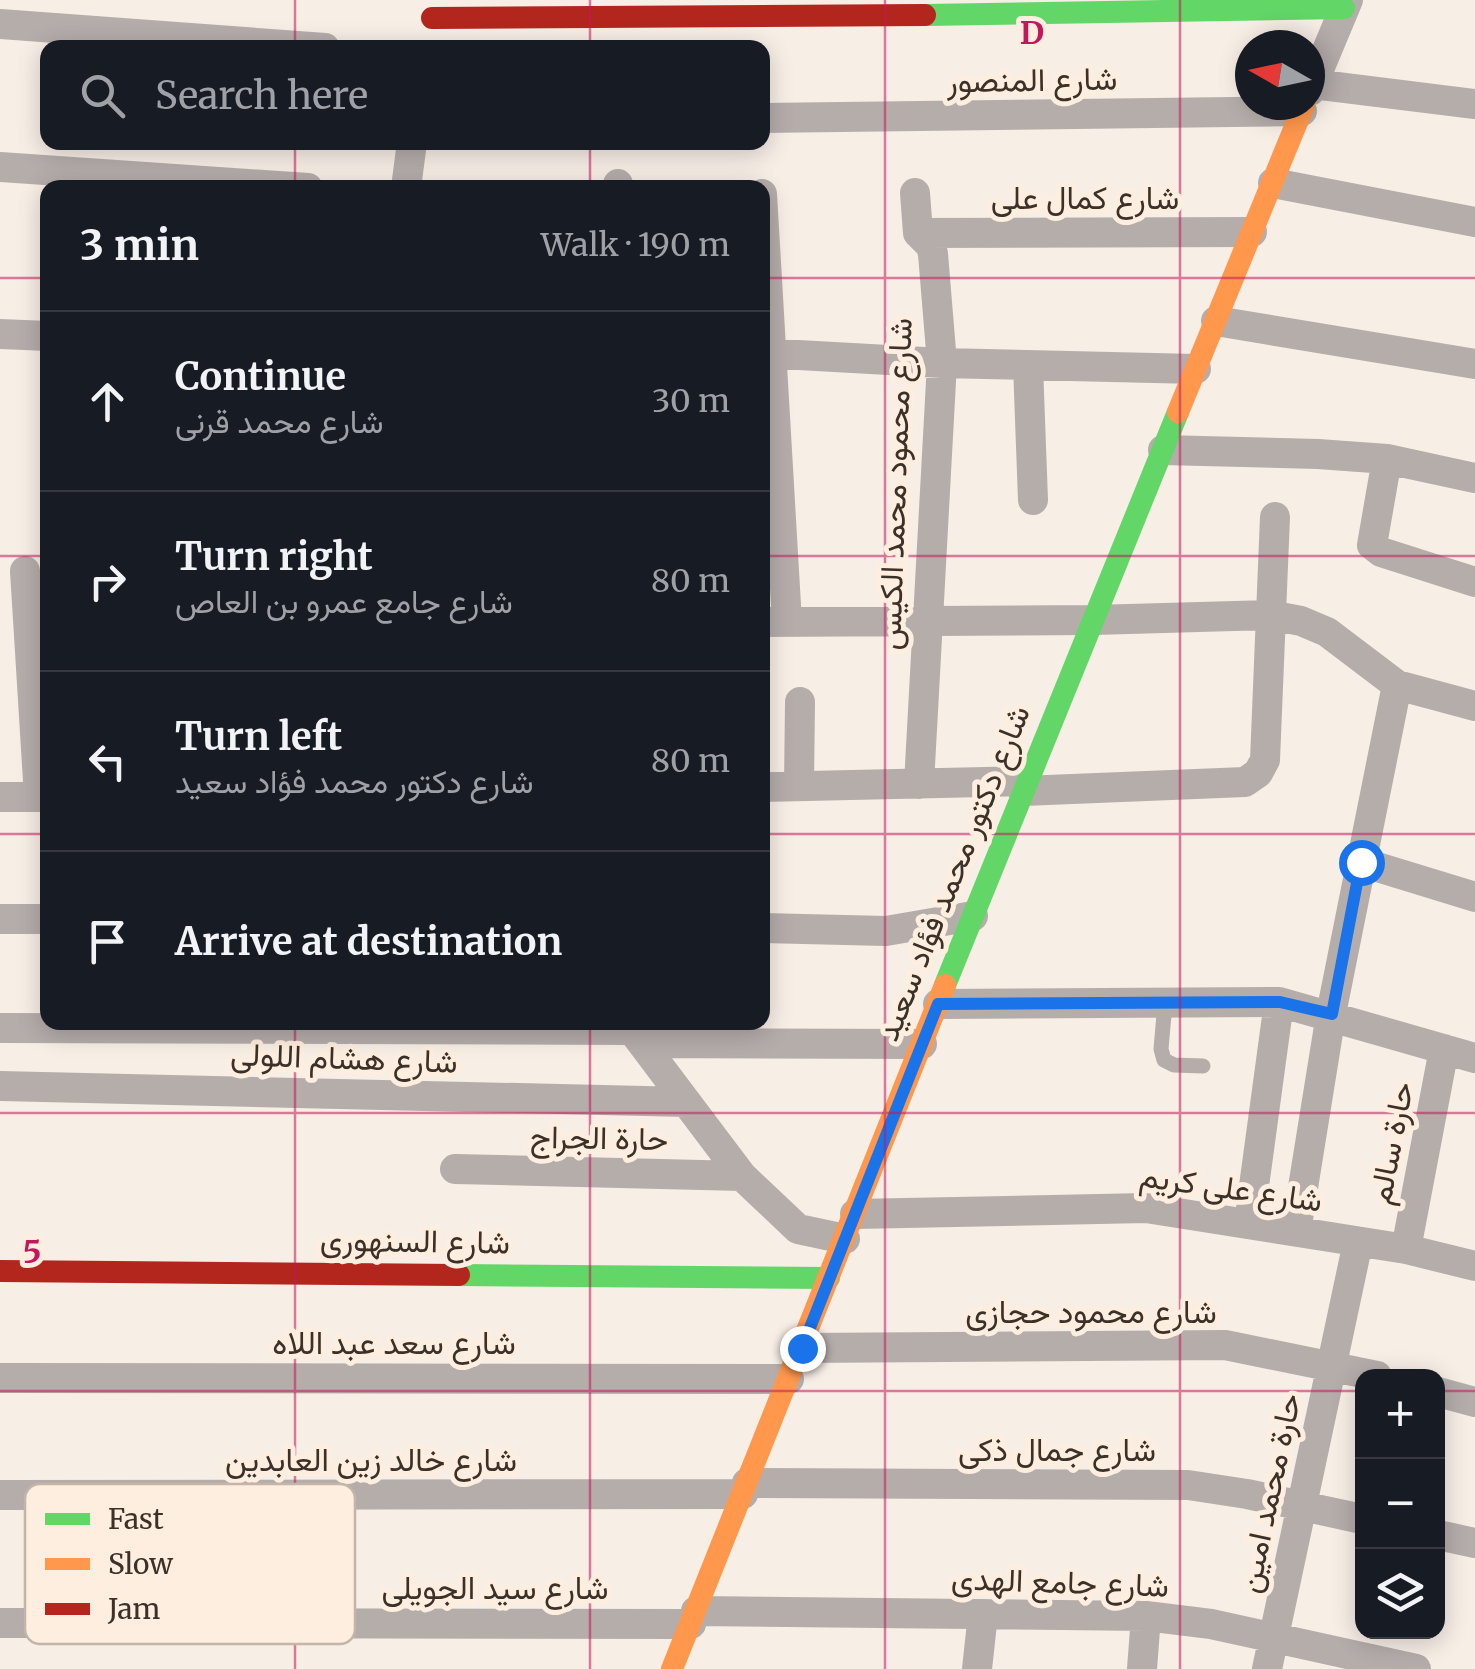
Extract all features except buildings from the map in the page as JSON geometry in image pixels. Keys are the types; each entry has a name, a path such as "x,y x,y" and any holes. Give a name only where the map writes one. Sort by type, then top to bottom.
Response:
{"street":[{"path":"431,22 1346,4"},
{"name":"شارع دكتور محمد فؤاد سعيد","path":"1325,55 1346,4"},
{"path":"0,24 217,40"},
{"name":"شارع المنصور","path":"1325,99 1475,104"},
{"name":"شارع المنصور","path":"770,118 1235,101"},
{"name":"شارع دكتور محمد فؤاد سعيد","path":"672,1669 1025,786 1298,120"},
{"path":"407,180 411,150"},
{"path":"0,167 191,180"},
{"path":"1273,183 1475,222"},
{"name":"شارع محمود محمد الكيس","path":"915,193 918,233 926,238 934,254 942,363 919,784"},
{"name":"شارع كمال على","path":"918,233 1252,232"},
{"path":"1216,321 1475,364"},
{"path":"0,334 40,336"},
{"path":"770,353 942,363 1196,369"},
{"path":"1028,365 1032,500"},
{"path":"1164,450 1386,459 1475,478"},
{"path":"770,454 775,622 1270,615 1328,632 1397,685 1475,706"},
{"path":"1386,459 1372,546 1475,582"},
{"path":"770,787 1244,782 1258,774 1265,760 1275,517"},
{"path":"24,571 40,761"},
{"path":"1296,1231 1332,1014 1397,685"},
{"path":"799,786 800,702"},
{"path":"0,798 40,797"},
{"path":"1361,862 1475,896"},
{"path":"770,928 886,930 973,916"},
{"path":"0,920 40,919"},
{"path":"1249,1223 1280,1002"},
{"path":"938,1004 1280,1002 1475,1058"},
{"path":"0,1028 40,1028"},
{"path":"316,1030 633,1032 922,1044"},
{"name":"شارع على كريم","path":"633,1032 742,1176 798,1229 1146,1208 1406,1249 1475,1266"},
{"name":"حارة سالم","path":"1406,1249 1444,1050"},
{"name":"شارع هشام اللولى","path":"0,1086 686,1102"},
{"name":"حارة الجراج","path":"455,1169 742,1176"},
{"name":"حارة محمد امين","path":"1267,1669 1358,1242"},
{"name":"شارع السنهورى","path":"0,1271 830,1278"},
{"name":"شارع محمود حجازى","path":"802,1348 1224,1345 1355,1371"},
{"name":"شارع سعد عبد اللاه","path":"0,1378 788,1379"},
{"path":"1445,1394 1475,1402"},
{"name":"شارع جمال ذكى","path":"745,1489 1188,1486 1248,1494 1355,1517"},
{"name":"شارع خالد زين العابدين","path":"355,1492 745,1489"},
{"name":"شارع خالد زين العابدين","path":"0,1495 25,1495"},
{"path":"1445,1537 1475,1543"},
{"path":"977,1669 983,1614"},
{"path":"1142,1669 1146,1616"},
{"name":"شارع جامع الهدى","path":"693,1617 1146,1616 1211,1624 1416,1669"},
{"name":"شارع سيد الجويلى","path":"355,1620 693,1617"},
{"name":"شارع سيد الجويلى","path":"0,1623 25,1623"}],"lane":[{"path":"1165,1002 1161,1049 1164,1060 1174,1065 1203,1066"}],"traffic: fast":[{"path":"925,15 1344,8"},
{"path":"945,985 1178,412"},
{"path":"459,1275 829,1278"}],"traffic: slow":[{"path":"1178,412 1298,120"},
{"path":"672,1669 945,985"}],"traffic: jam":[{"path":"432,18 925,15"},
{"path":"0,1271 459,1275"}],"route":[{"path":"802,1348 938,1004 1280,1002 1332,1014 1361,862"}]}
